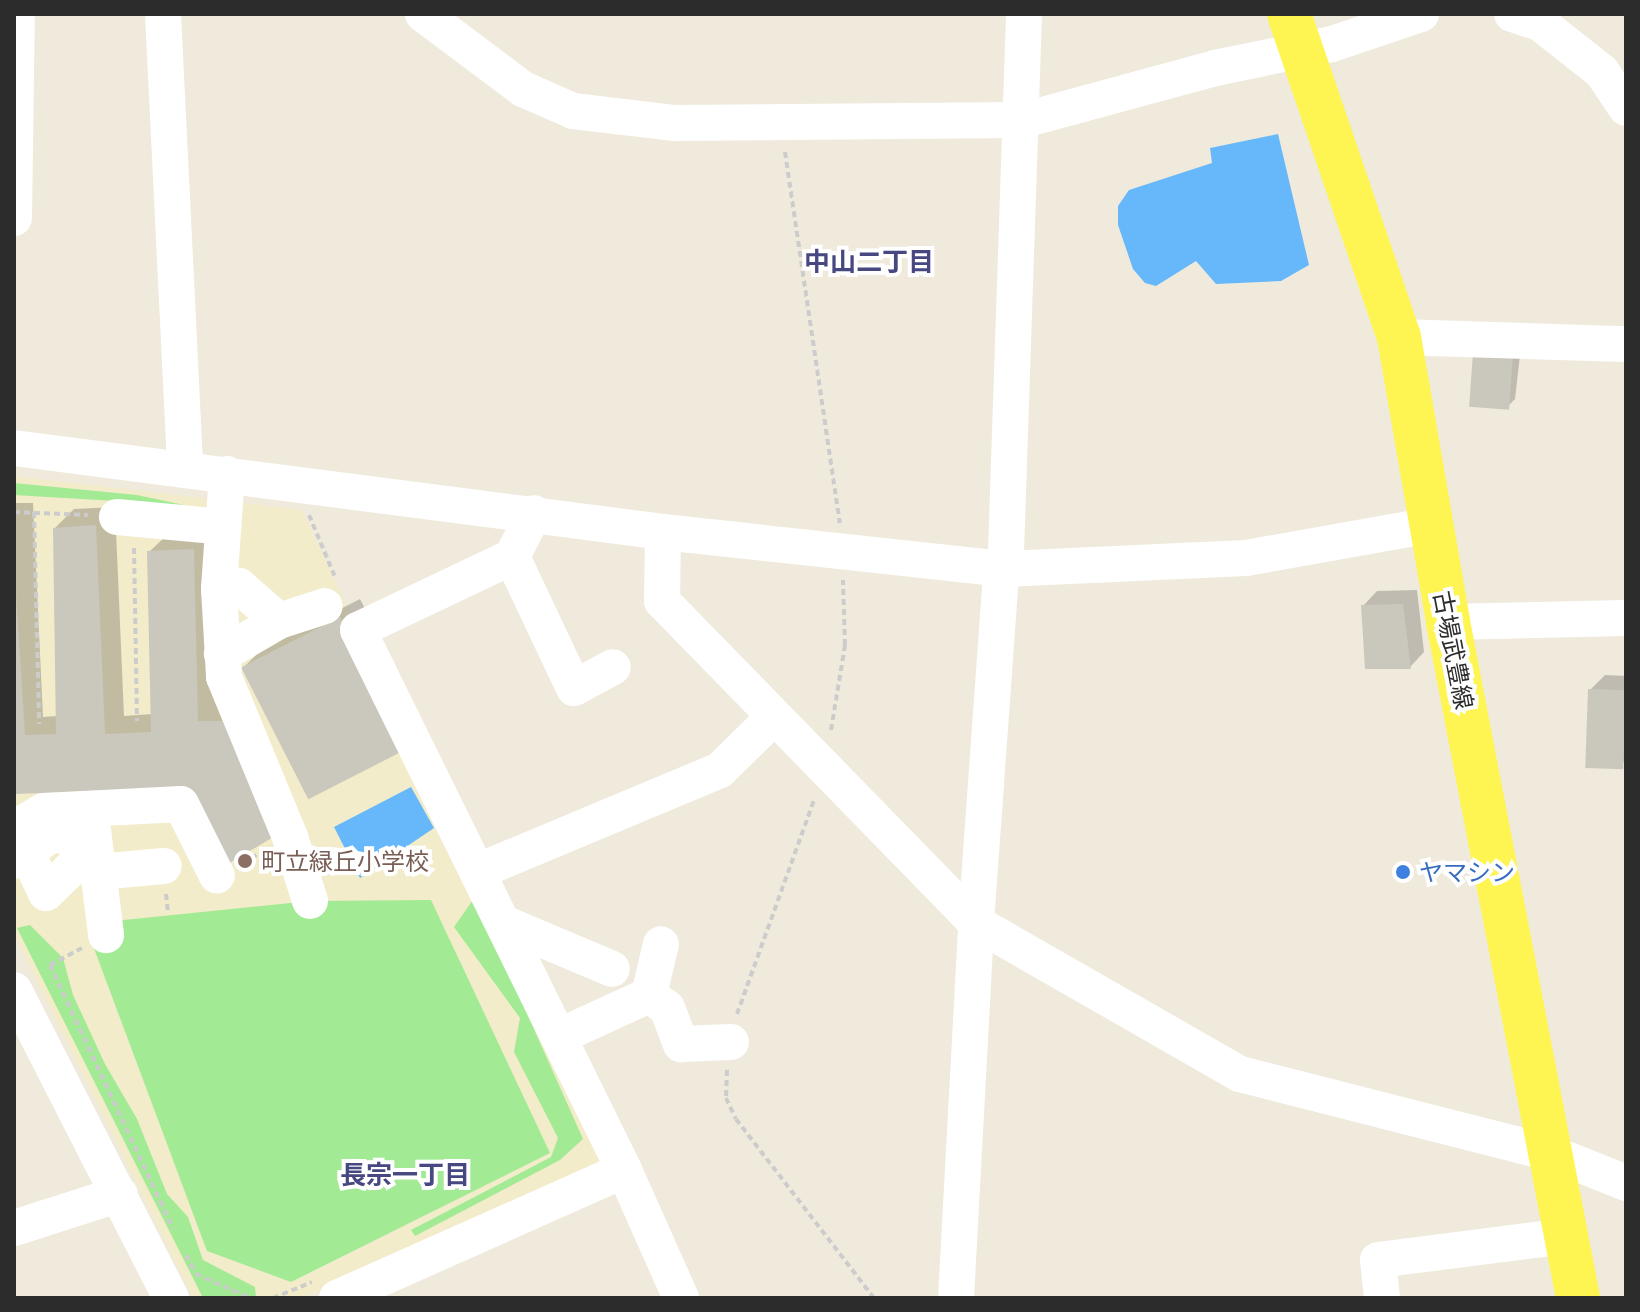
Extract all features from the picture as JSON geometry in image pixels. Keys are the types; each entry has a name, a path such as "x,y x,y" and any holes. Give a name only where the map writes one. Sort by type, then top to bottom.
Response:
{"main road":[{"name":"古場武豊線","path":"1296,32 1399,337 1448,622 1578,1298"}],"street":[{"path":"14,218 17,14"},
{"path":"163,14 185,469"},
{"path":"423,14 523,89 573,111 615,119 675,123 1024,120 1215,68 1296,32 1421,14"},
{"path":"956,1298 976,923 1003,569 1024,120 1024,14"},
{"path":"1512,14 1540,23 1602,72 1626,108"},
{"path":"1399,337 1626,344"},
{"path":"14,448 663,532 1003,569 1246,558 1431,525"},
{"path":"227,474 219,589 224,677 290,837 310,901"},
{"path":"534,513 512,557 358,630 481,870 624,1170 681,1298"},
{"path":"125,517 224,527"},
{"path":"663,532 662,601 976,923 1240,1074 1551,1153 1626,1183"},
{"path":"512,557 574,688 613,667"},
{"path":"219,589 239,586 279,621"},
{"path":"222,654 279,621 325,606"},
{"path":"1448,622 1626,618"},
{"path":"481,870 720,770 773,718"},
{"path":"16,850 44,811 181,804 217,876"},
{"path":"90,809 106,935"},
{"path":"98,872 164,866"},
{"path":"506,924 612,969"},
{"path":"649,995 661,944"},
{"path":"14,990 171,1298"},
{"path":"649,995 667,1008 681,1044 731,1042"},
{"path":"560,1036 649,995"},
{"path":"337,1298 414,1252 624,1170"},
{"path":"14,1228 120,1194"},
{"path":"1382,1298 1378,1260 1566,1236"}],"path":[{"path":"784,142 844,553 845,645 825,770 739,1007 731,1042 726,1098 736,1119 874,1298"},
{"path":"306,507 358,630"},
{"path":"14,512 125,517 137,721"},
{"path":"34,512 39,724"},
{"path":"217,876 290,837"},
{"path":"106,935 50,965 178,1241"},
{"path":"184,1252 196,1274 250,1298"}],"shaded area":[{"name":"町立緑丘小学校","path":"14,476 302,510 606,1166 302,1298 193,1298 14,935"}],"green space":[{"path":"14,483 137,495 184,505 14,495"},
{"path":"475,897 583,1139 560,1160 415,1236 411,1230 551,1157 558,1138 514,1052 520,1018 454,927"},
{"path":"431,900 550,1153 291,1282 207,1251 92,943 104,922 310,901"},
{"path":"30,925 63,958 73,995 105,1064 137,1119 167,1194 188,1217 203,1260 255,1287 256,1298 203,1298 17,928"}],"water":[{"path":"1278,134 1309,265 1281,281 1216,284 1196,261 1156,286 1145,283 1133,269 1118,225 1118,206 1129,190 1212,163 1210,148"},
{"path":"411,787 434,828 360,878 334,827"}],"building":[{"path":"1473,352 1513,355 1509,410 1469,407"},
{"path":"96,525 105,734 151,732 147,551 194,549 198,721 224,721 275,836 219,869 180,788 14,794 14,563 25,735 56,734 53,528"},
{"path":"1403,604 1411,669 1365,669 1361,605"},
{"path":"340,617 407,749 308,799 241,667"},
{"path":"1588,689 1626,690 1623,769 1585,768"}],"place":[{"name":"町立緑丘小学校","path":"245,861"},
{"name":"ヤマシン","path":"1403,872"}],"district":[{"name":"中山二丁目","path":"869,262"},
{"name":"長宗一丁目","path":"405,1175"}]}
